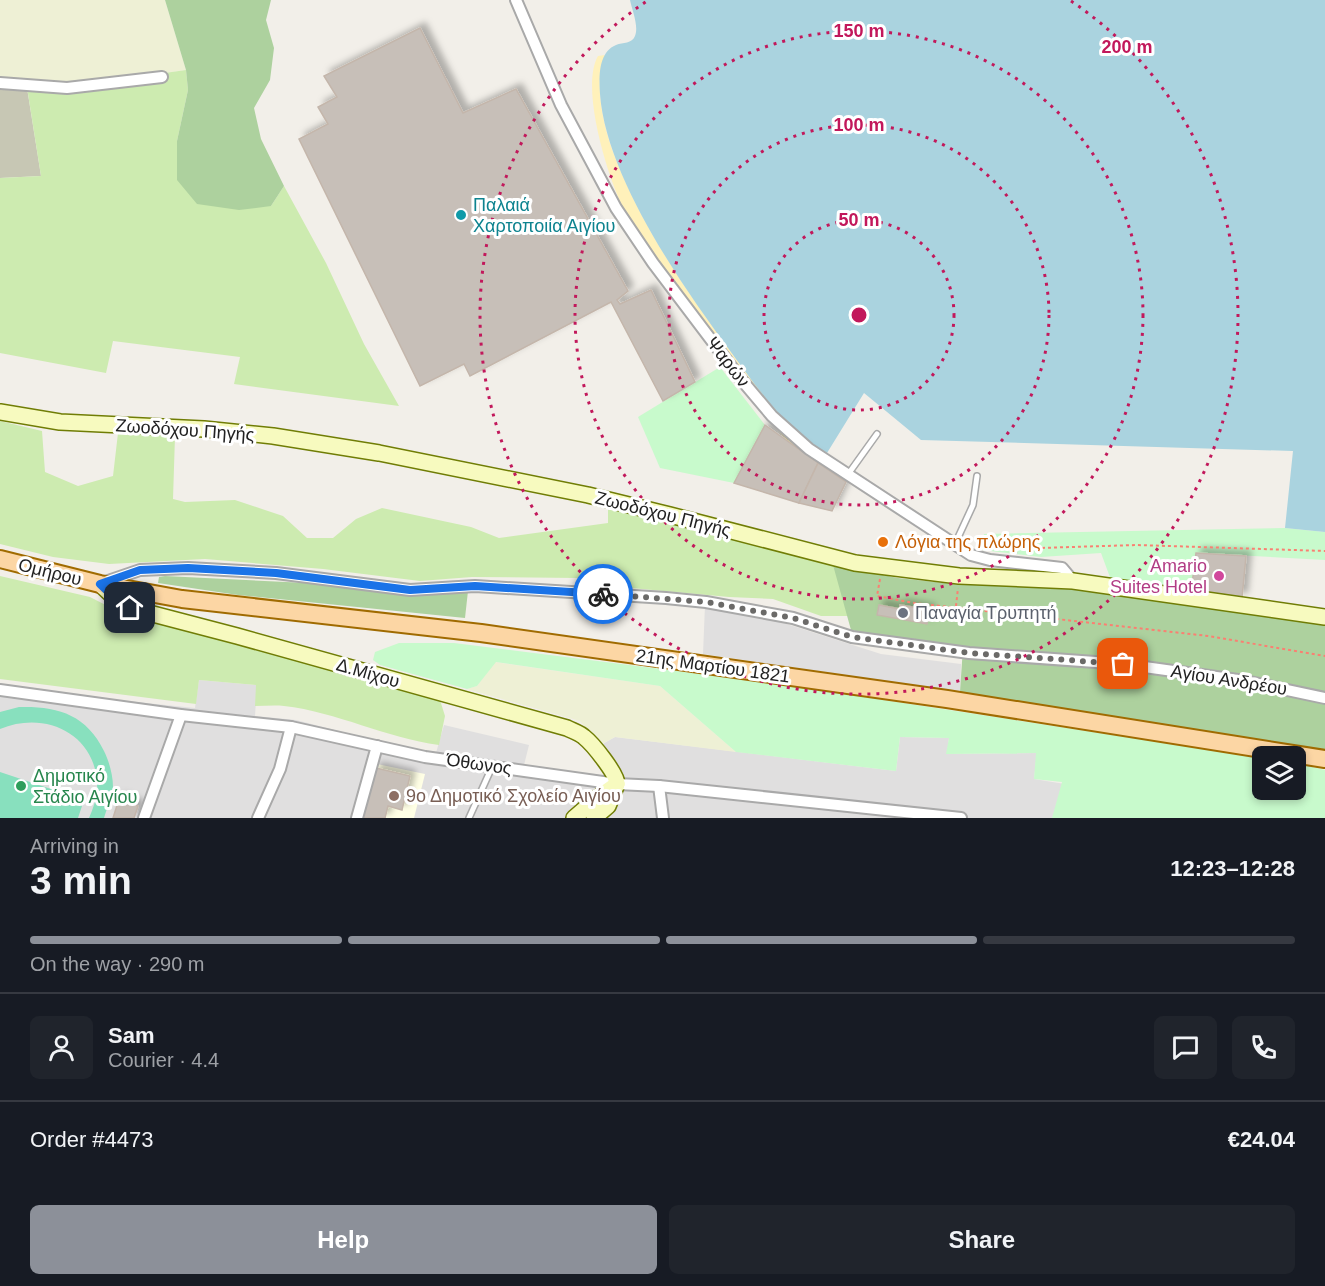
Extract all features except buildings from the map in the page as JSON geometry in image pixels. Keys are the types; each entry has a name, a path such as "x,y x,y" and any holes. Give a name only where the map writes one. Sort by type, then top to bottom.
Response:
{"main road":[{"name":"Ζωοδόχου Πηγής","path":"0,412 60,422 204,429 339,446 588,495 670,514 828,557 882,567 959,576 1073,581 1325,617"},
{"name":"Ομήρου","path":"0,559 100,584"},
{"name":"21ης Μαρτίου 1821","path":"100,584 182,599 451,629 947,699 1325,759"},
{"name":"Δ.Μίχου","path":"100,584 120,603 130,608 567,728 584,737 610,768 617,779 617,784"},
{"path":"574,818 617,784"},
{"path":"594,818 608,806 617,784"}],"street":[{"name":"Ψαρών","path":"516,0 561,105 602,184 653,263 740,378 772,416 809,449 849,473 971,555 990,560 1062,568 1073,581"},
{"path":"0,83 67,88 162,77"},
{"name":"Αγίου Ανδρέου","path":"100,584 140,570 188,568 276,573 410,590 448,587 522,588 706,602 793,618 852,637 969,653 1123,664 1245,681 1325,698"},
{"name":"Όθωνος","path":"0,690 181,715 291,727 425,757 617,784 659,786 891,814 961,818"},
{"path":"144,818 181,715"},
{"path":"258,818 280,769 291,727"},
{"path":"357,818 378,746"},
{"path":"659,786 663,818"}],"lane":[{"path":"849,473 877,434"},
{"path":"956,544 973,505 976,476"},
{"path":"469,818 492,765"}],"path":[{"path":"1006,549 1137,545 1325,551"},
{"path":"882,567 877,596 914,603 1208,636 1325,656"},
{"path":"956,606 959,576"},
{"path":"914,603 914,608"}],"shaded area":[{"path":"0,0 165,0 186,70 66,85 0,79"},
{"path":"0,86 27,88 41,176 0,178"},
{"path":"705,605 771,619 881,654 961,664 960,692 703,654"},
{"path":"495,662 660,686 736,752 615,737 600,745 580,721 467,689 477,686"},
{"path":"199,680 257,685 255,716 296,720 381,742 436,753 444,725 529,745 524,765 616,779 594,749 615,737 896,771 900,737 949,738 947,754 1037,753 1034,779 1275,818 0,818 0,688 195,708"},
{"name":"9ο Δημοτικό Σχολείο Αιγίου","path":"377,764 425,774 414,818 362,818"}],"green space":[{"path":"165,0 271,0 266,20 274,48 270,80 254,108 261,139 284,186 271,206 239,210 197,204 177,180 177,141 188,90 186,70"},
{"path":"186,70 188,90 177,141 271,206 284,186 326,263 364,344 399,406 234,384 240,357 113,341 106,373 0,353 0,178 41,176 26,81 66,85"},
{"path":"720,367 765,425 734,483 660,468 638,417"},
{"path":"0,421 42,431 45,472 78,486 113,476 118,433 175,436 173,499 185,502 235,500 283,516 307,538 333,538 356,519 382,508 471,527 499,538 608,523 608,508 844,567 854,616 821,616 773,599 620,587 578,578 472,577 420,581 323,569 205,559 109,564 53,557 0,544"},
{"path":"1285,528 1325,532 1325,560 1196,553 1191,592 1111,580 1101,553 1041,557 982,550 984,534"},
{"path":"833,565 898,578 963,585 964,582 1069,588 1325,617 1325,756 1306,754 1306,746 1252,746 1252,748 960,692 963,647 907,641 851,630"},
{"path":"0,576 90,597 127,616 201,632 440,700 445,716 439,745 400,737 304,709 255,706 256,685 199,680 196,704 0,679"},
{"path":"159,577 307,583 409,594 468,591 465,618 238,595 158,583"},
{"path":"399,643 454,643 818,690 1252,756 1252,800 1306,800 1306,765 1325,770 1325,818 1052,818 1062,782 1034,779 1036,753 946,754 949,738 900,737 896,771 736,752 660,686 496,662 477,686 467,689 380,665 373,660 375,652"},
{"path":"19,707 46,708 69,715 88,728 97,738 108,759 113,782 112,795 104,818 89,818 97,794 96,772 90,755 80,742 67,732 52,725 18,724 0,729 0,712"},
{"name":"Δημοτικό Στάδιο Αιγίου","path":"0,772 84,800 78,818 0,818"}],"sand":[{"path":"605,55 600,79 604,120 615,157 638,209 682,282 752,380 787,421 827,453 818,469 782,435 749,394 628,218 613,184 594,113 593,71 598,56"}],"water":[{"path":"630,0 1325,0 1325,532 1285,528 1293,451 921,440 864,393 827,453 812,443 772,406 709,322 648,227 630,193 616,159 605,126 600,94 600,73 603,59 610,48 634,39 636,23"}],"way so far":[{"path":"603,594 706,602 793,618 852,637 969,653 1123,664"}],"place":[{"name":"Παλαιά Χαρτοποιία Αιγίου","path":"461,215"},
{"name":"Λόγια της πλώρης","path":"883,542"},
{"name":"Amario Suites Hotel","path":"1219,576"},
{"name":"Παναγία Τρυπητή","path":"903,613"},
{"name":"Δημοτικό Στάδιο Αιγίου","path":"21,786"},
{"name":"9ο Δημοτικό Σχολείο Αιγίου","path":"394,796"}],"route":[{"path":"130,608 120,603 100,584 140,570 188,568 276,573 410,590 475,586 603,594"}]}
